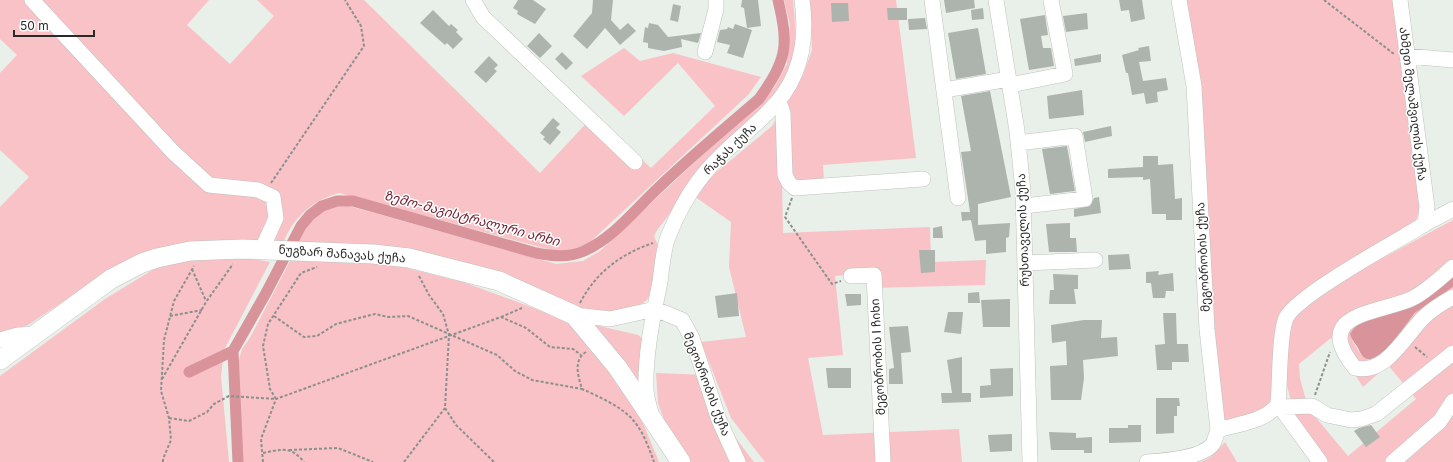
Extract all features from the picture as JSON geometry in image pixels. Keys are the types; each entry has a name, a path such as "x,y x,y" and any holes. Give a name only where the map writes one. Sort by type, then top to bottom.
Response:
{"main road":[{"name":"ნუგზარ შანავას ქუჩა","path":"0,360 111,279 127,270 157,258 205,250 243,249 332,252 409,258 499,281 574,315 599,343 681,462"}],"street":[{"path":"32,0 173,152 209,185 258,190 273,197 276,218 267,250"},
{"path":"473,0 483,17 635,162"},
{"path":"705,52 716,9 716,0"},
{"name":"რაჭას ქუჩა","path":"653,420 646,391 647,361 668,238 680,210 703,175 716,159 776,104 795,75 802,54 805,29 802,0"},
{"path":"932,0 958,198"},
{"name":"რუსთაველის ქუჩა","path":"996,0 1018,143 1024,206 1030,462"},
{"path":"944,90 1065,74 1051,0"},
{"name":"მეგობრობის ქუჩა","path":"1179,0 1194,86 1207,329 1218,430"},
{"name":"ახმეთ მელაშვილის ქუჩა","path":"1400,0 1427,208 1425,224"},
{"path":"1407,56 1453,60"},
{"path":"776,104 781,108 783,113 785,175 789,184 795,188 923,178"},
{"path":"1018,143 1075,136 1085,199 1024,206"},
{"path":"1147,462 1193,458 1204,452 1212,444 1218,430 1266,416 1274,411 1279,405 1284,325 1292,309 1336,277 1453,209"},
{"path":"1025,263 1095,260"},
{"path":"1453,267 1411,298 1363,313 1351,319 1345,325 1340,335 1341,347 1355,368 1374,368 1392,354 1422,319 1435,308 1453,297"},
{"name":"მეგობრობის I ჩიხი","path":"851,276 874,275 884,462"},
{"path":"574,315 610,320 655,309"},
{"name":"მეგობრობის ქუჩა","path":"655,309 682,320 692,338 719,420 738,462"},
{"path":"0,340 18,335 37,334"},
{"path":"1279,405 1312,406 1337,418 1361,419 1376,414 1453,353"},
{"path":"1393,462 1440,421 1453,401"},
{"path":"1279,405 1320,462"}],"path":[{"path":"264,193 364,46 361,26 345,0"},
{"path":"1324,0 1395,55 1407,56"},
{"path":"795,188 785,217 832,284 851,276"},
{"path":"574,315 589,286 614,262 634,250 668,238"},
{"path":"161,380 206,302 243,249"},
{"path":"163,462 171,440 169,418 161,392 164,340 174,301 205,250"},
{"path":"276,399 270,389 263,346 268,324 301,273 316,267 332,252"},
{"path":"404,462 445,408 449,335 443,314 429,295 409,258"},
{"path":"192,270 206,302"},
{"path":"170,316 202,310"},
{"path":"274,316 304,337 317,336 336,324 375,314 388,317 408,316 449,335 476,344 497,354 515,371 532,380 582,389 606,400 633,419 645,438 654,462"},
{"path":"169,418 189,420 207,412 214,404 229,396 276,399 501,317 526,328 550,347 573,348 581,355"},
{"path":"1406,338 1437,366"},
{"path":"1312,406 1331,349 1336,341 1340,339"},
{"path":"582,389 577,375 577,368 581,355 599,343"},
{"path":"263,462 261,439 276,399"},
{"path":"445,408 456,425 494,462"},
{"path":"263,453 278,450 338,448 373,462"},
{"path":"289,450 304,462"}],"shaded area":[{"path":"0,0 28,0 208,189 270,197 273,217 261,243 184,245 88,285 28,325 0,335 0,207 29,177 0,150 0,73 17,55 0,39"},
{"path":"36,0 209,0 187,25 230,64 274,16 257,0 364,0 540,173 595,114 651,168 715,106 678,63 624,116 581,76 624,48 640,61 673,53 761,77 748,95 588,244 566,252 555,251 339,193 321,200 306,210 293,224 284,241 270,240 276,192 217,182 202,174"},
{"path":"784,0 793,0 795,27 794,55 788,72 780,86 758,112 697,170 675,206 654,236 660,250 653,289 647,300 640,305 619,312 583,309 490,273 298,244 307,227 317,215 330,208 349,206 556,264 583,261 600,251 774,88 787,64 790,25"},
{"path":"810,0 896,0 916,158 823,165 824,182 782,184 783,233 930,227 931,262 986,260 985,285 870,288 872,273 835,276 843,355 808,358 823,435 959,429 962,462 765,462 731,418 701,342 746,337 729,267 731,222 694,196 708,179 772,126 803,75 812,50"},
{"path":"1186,0 1394,0 1421,206 1414,226 1341,266 1284,308 1278,336 1274,395 1264,410 1221,423"},
{"path":"1453,220 1453,462 1326,462 1296,420 1286,382 1287,335 1295,312 1340,281","holes":["1331,338 1363,387 1388,365 1416,399 1348,456 1308,408 1300,378 1299,364","1352,340 1385,351 1372,358 1361,355"]},
{"path":"222,253 270,262 224,350 221,376 229,462 0,462 0,376 105,299 159,266"},
{"path":"291,259 334,259 398,266 463,282 574,323 641,418 659,462 242,462 238,363 242,349 251,336"},
{"path":"1408,306 1414,314 1393,341 1386,349 1374,358 1368,359 1364,357 1360,353 1350,334 1355,328 1368,319"},
{"path":"591,324 638,335 643,339 640,377 636,380"},
{"path":"656,373 707,375 722,420 754,462 691,462 667,427 658,403"},
{"path":"1225,442 1237,462 1201,462 1211,457"}],"building":[{"path":"518,0 533,0 546,9 535,24 517,14 518,11 513,8"},
{"path":"593,0 613,0 611,20 620,30 628,23 636,31 620,45 605,28 587,49 573,36 592,13"},
{"path":"742,0 758,0 761,26 747,28 744,8 741,7"},
{"path":"944,0 974,0 975,8 946,13"},
{"path":"1119,0 1142,0 1145,19 1131,22 1129,10 1121,11"},
{"path":"831,3 848,3 849,21 832,22"},
{"path":"673,4 681,6 678,22 670,20"},
{"path":"887,8 907,8 907,20 888,20"},
{"path":"983,8 984,19 972,20 971,10"},
{"path":"433,10 449,26 451,24 458,30 456,32 463,39 453,49 447,43 445,45 420,23"},
{"path":"1087,13 1088,29 1066,32 1063,16"},
{"path":"1045,15 1048,35 1041,36 1043,48 1051,48 1054,66 1029,70 1020,19"},
{"path":"925,18 927,29 909,30 908,19"},
{"path":"649,23 658,25 668,37 701,33 698,43 681,39 682,47 664,51 648,48 648,43 643,42 645,27 648,28"},
{"path":"735,24 752,30 743,58 727,53 730,45 717,42 720,30 727,29 728,27 733,29"},
{"path":"978,28 986,74 956,79 948,33"},
{"path":"539,33 552,46 540,58 527,46"},
{"path":"1149,46 1151,61 1139,62 1143,81 1166,78 1168,90 1157,92 1158,102 1146,104 1144,93 1132,95 1128,73 1126,73 1122,55 1139,50 1138,48"},
{"path":"562,52 573,63 566,70 555,59"},
{"path":"1101,54 1101,62 1075,66 1074,59"},
{"path":"489,56 498,65 494,69 497,71 486,83 474,72"},
{"path":"1082,90 1084,115 1049,119 1047,96"},
{"path":"990,91 1011,197 978,204 978,225 1010,223 1009,237 1006,238 1006,252 986,254 986,240 975,241 971,220 962,221 961,212 970,212 961,152 971,151 961,96"},
{"path":"553,118 560,124 556,128 561,132 550,145 543,139 545,137 540,133"},
{"path":"1111,126 1112,136 1085,142 1083,132"},
{"path":"1067,146 1075,191 1050,194 1042,149"},
{"path":"1143,156 1158,156 1158,165 1173,164 1175,199 1182,198 1182,220 1166,220 1166,214 1152,214 1150,179 1143,180 1143,177 1108,178 1108,169 1143,167"},
{"path":"1099,197 1101,213 1074,217 1074,209 1090,206 1094,198"},
{"path":"1070,223 1070,238 1076,238 1077,252 1049,252 1046,224"},
{"path":"942,226 943,238 933,238 933,228"},
{"path":"919,250 935,250 935,272 921,273"},
{"path":"1129,254 1131,269 1109,270 1108,255"},
{"path":"1159,271 1158,275 1173,273 1174,291 1166,291 1165,298 1153,298 1151,283 1146,283 1146,272"},
{"path":"1053,274 1078,275 1078,289 1074,289 1076,304 1049,304 1050,290 1054,290"},
{"path":"979,292 980,303 968,303 968,293"},
{"path":"737,293 739,316 718,318 715,296"},
{"path":"845,294 861,294 861,305 847,306"},
{"path":"1010,299 1010,327 983,327 981,300"},
{"path":"948,312 963,312 961,334 944,332"},
{"path":"1163,313 1176,313 1177,344 1188,344 1189,362 1172,362 1172,370 1157,370 1155,345 1165,344"},
{"path":"1084,320 1102,320 1101,338 1117,337 1118,356 1083,360 1084,378 1081,400 1051,400 1050,366 1067,365 1066,341 1052,343 1051,325"},
{"path":"908,326 911,352 901,353 903,384 889,384 889,369 894,368 889,327"},
{"path":"962,357 962,393 971,393 971,402 942,403 941,393 952,393 947,360"},
{"path":"826,368 851,368 851,388 828,388"},
{"path":"1013,368 1013,396 980,398 980,386 991,385 990,369"},
{"path":"1156,398 1179,398 1180,406 1177,406 1177,416 1174,416 1174,433 1156,434"},
{"path":"1128,425 1141,425 1141,442 1109,443 1109,428 1128,428"},
{"path":"1371,425 1380,437 1366,447 1354,431"},
{"path":"1049,432 1076,433 1076,438 1092,437 1092,453 1084,453 1084,450 1051,450"},
{"path":"1012,434 1012,451 990,452 988,435"}],"waterway":[{"name":"ზემო-მაგისტრალური არხი","path":"238,462 233,351 266,293 301,226 310,215 322,206 337,201 353,201 536,253 560,256 572,255 595,246 614,232 681,166 759,99 775,73 783,52 784,30 778,0"},
{"path":"1399,317 1453,280"},
{"path":"189,372 233,351"}]}
